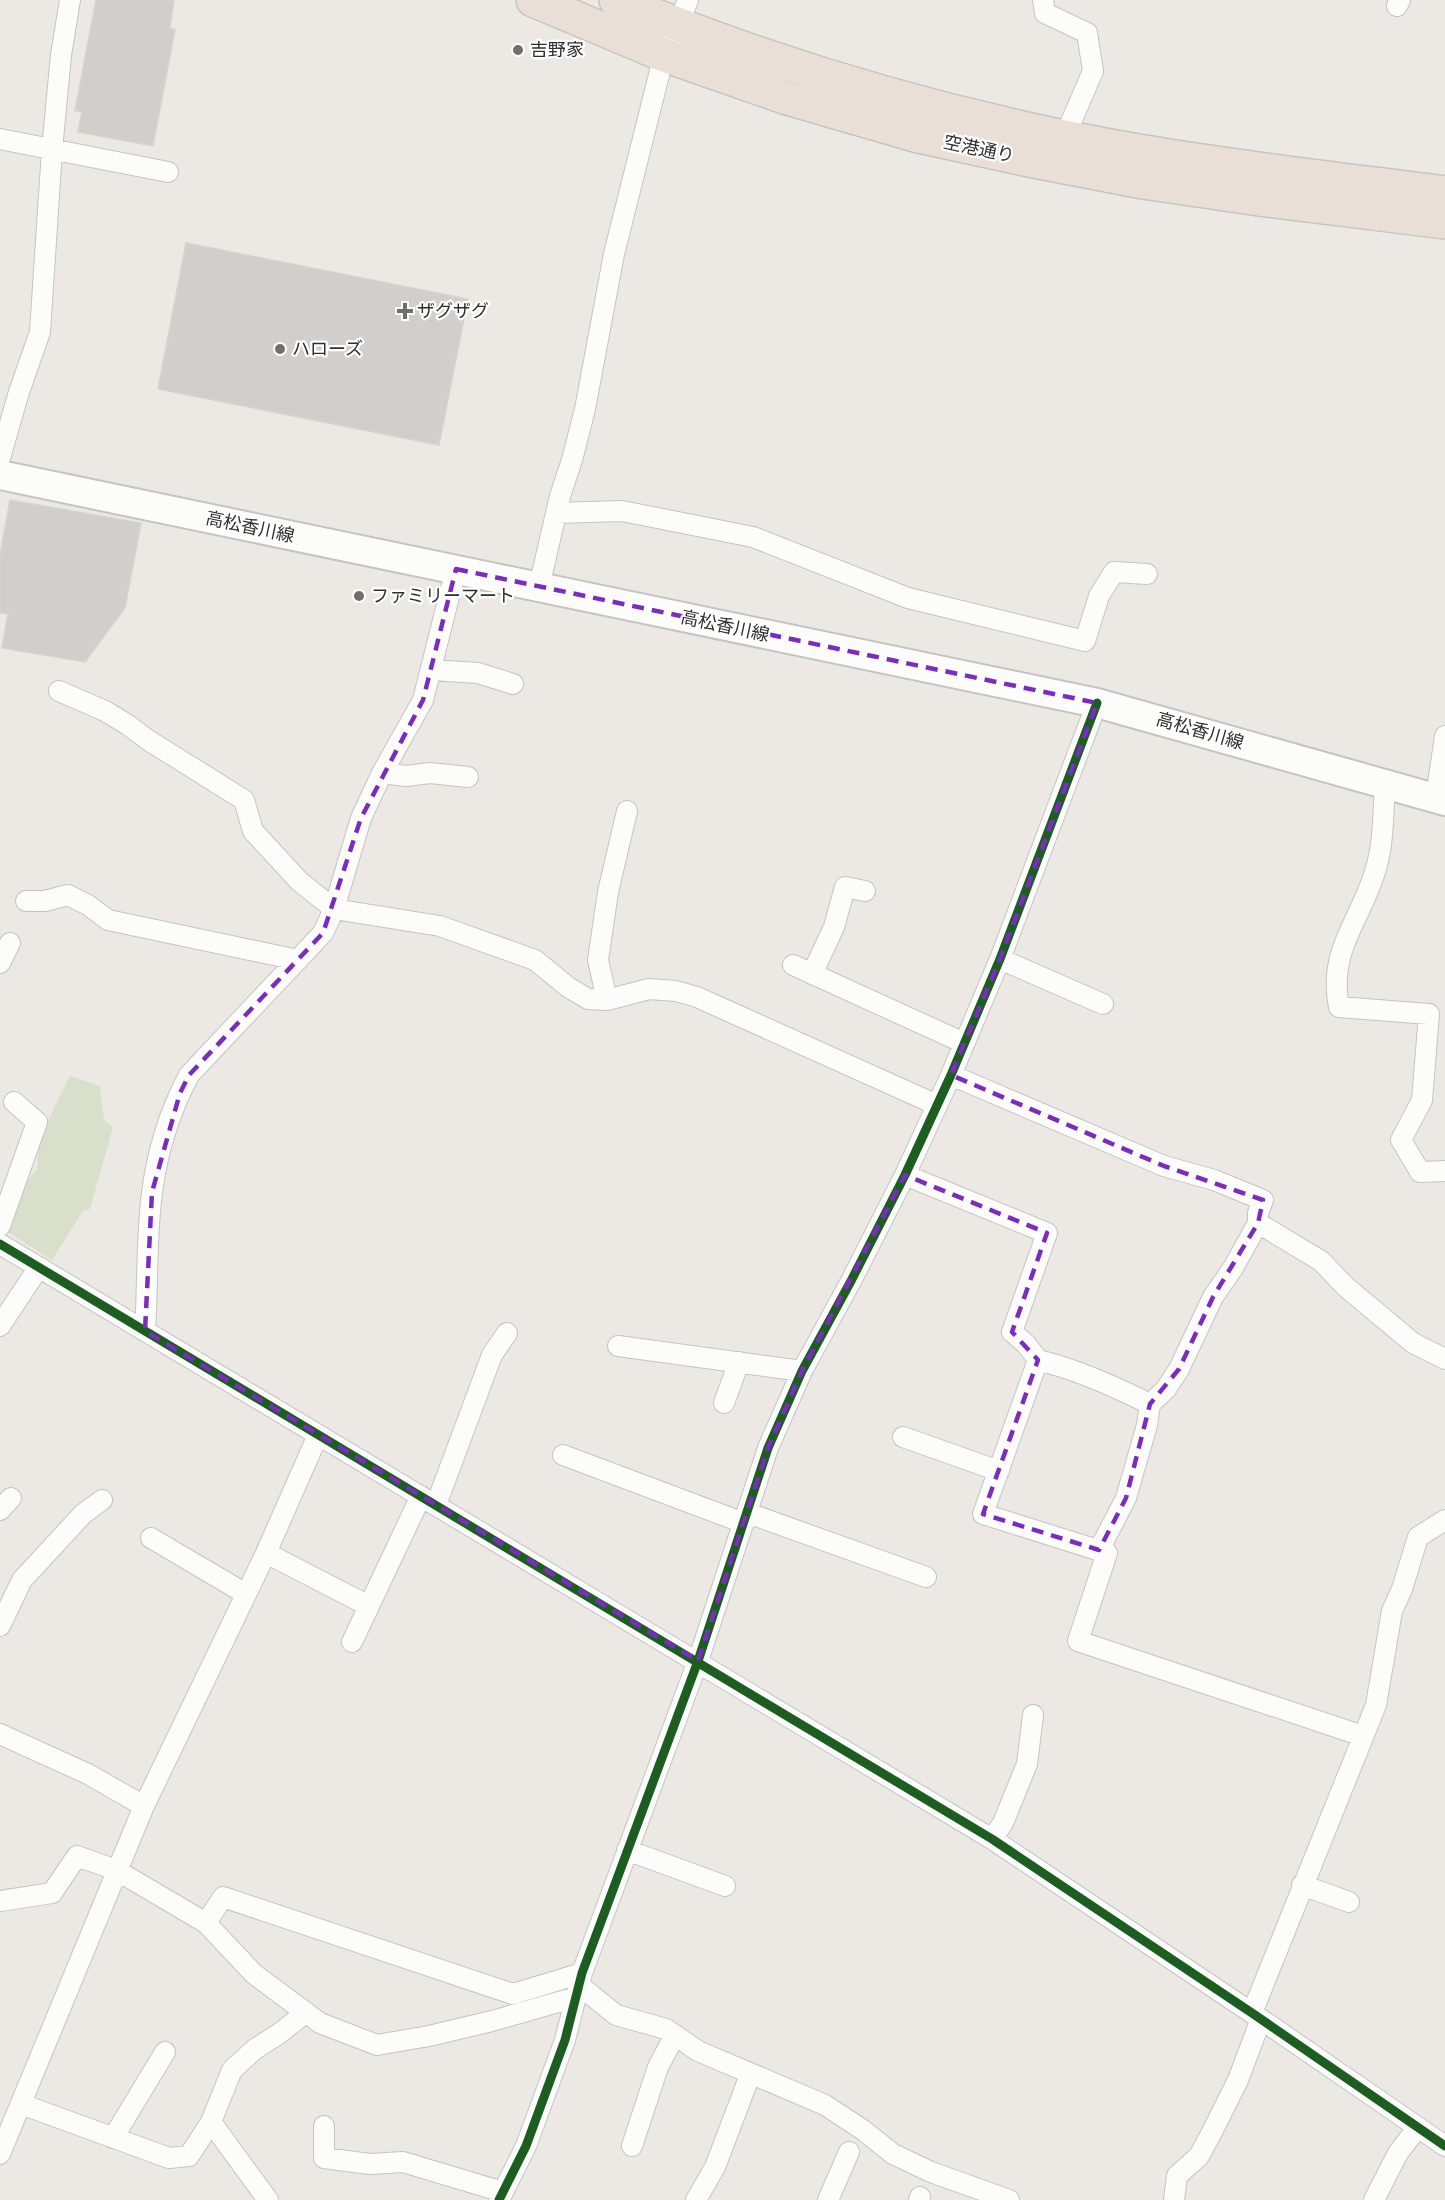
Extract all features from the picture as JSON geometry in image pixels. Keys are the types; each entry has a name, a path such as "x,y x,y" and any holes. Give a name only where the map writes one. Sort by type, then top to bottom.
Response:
{"highway":[{"name":"空港通り","path":"533,0 664,55 787,98 907,133 1143,182 1445,222"},
{"name":"空港通り","path":"616,0 683,13 796,67 928,106 1065,136 1263,169 1445,193"}],"main road":[{"name":"高松香川線","path":"0,475 1097,704 1440,799"}],"street":[{"path":"0,458 19,392 40,332 52,150 61,55 70,0"},
{"path":"1043,0 1045,13 1087,33 1093,70 1065,136"},
{"path":"539,587 556,513 585,409 614,254 664,55 683,13"},
{"path":"0,139 168,172"},
{"path":"556,513 622,511 689,522 753,537 908,598 1085,641 1099,596 1114,572 1147,574"},
{"path":"145,1331 152,1192 165,1132 180,1093 189,1076 323,933 334,909 362,818 382,773 423,700 456,569"},
{"path":"432,670 478,673 513,684"},
{"path":"59,691 105,711 244,800 253,831 299,881 334,909 440,926 534,960 568,987 588,999 607,1000 649,988 676,991 697,997 937,1105"},
{"path":"324,2126 324,2158 370,2164 403,2162 501,2196 526,2146 565,2040 579,1985 698,1661 768,1448 802,1371 852,1281 905,1175 951,1075 1000,959 1097,704"},
{"path":"1440,799 1445,736"},
{"path":"382,773 406,776 430,773 468,777"},
{"path":"1385,783 1381,843 1374,874 1338,960 1335,987 1339,1007 1429,1014 1422,1100 1401,1140 1420,1172 1445,1171"},
{"path":"607,1000 598,960 608,892 627,811"},
{"path":"812,974 834,927 845,887 865,891"},
{"path":"26,901 45,901 68,895 88,905 108,920 298,960"},
{"path":"0,963 10,943"},
{"path":"1000,959 1103,1004"},
{"path":"793,965 964,1043"},
{"path":"951,1075 1164,1166 1214,1180 1263,1200 1258,1214 1258,1223 1233,1268 1213,1297 1179,1369 1166,1389 1150,1404 1147,1425 1126,1498 1099,1550"},
{"path":"0,1226 37,1122 14,1102"},
{"path":"905,1175 1047,1233 1012,1332 1026,1344 1038,1360 1063,1366 1102,1381 1150,1404"},
{"path":"1258,1223 1321,1261 1346,1287 1413,1343 1445,1359"},
{"path":"0,1244 992,1839 1257,2016 1445,2146"},
{"path":"0,1326 39,1267"},
{"path":"352,1642 369,1606 428,1501 492,1355 507,1333"},
{"path":"618,1346 802,1371"},
{"path":"1038,1360 983,1514 1107,1552 1078,1641 1363,1736"},
{"path":"724,1403 739,1362"},
{"path":"0,2154 144,1806 266,1553 318,1435"},
{"path":"903,1437 999,1471"},
{"path":"562,1455 926,1577"},
{"path":"1,1618 22,1580 83,1514 102,1500"},
{"path":"1174,2200 1177,2176 1199,2156 1238,2080 1257,2016 1302,1885 1376,1705 1392,1611 1419,1537 1445,1520"},
{"path":"151,1538 246,1594"},
{"path":"266,1553 369,1606"},
{"path":"992,1839 1003,1823 1027,1764 1033,1715"},
{"path":"0,1734 88,1774 144,1806"},
{"path":"627,1850 725,1886"},
{"path":"0,1901 52,1893 77,1856 116,1870 206,1923 254,1974 305,2013 320,2023 377,2045 429,2036 492,2021 579,1985"},
{"path":"1302,1885 1349,1902"},
{"path":"206,1923 223,1897 513,1994 579,1985 616,2015 666,2029 698,2051 825,2105 863,2130 892,2154 931,2172 1009,2200"},
{"path":"21,2104 168,2158 189,2156 211,2122 232,2070 255,2049 305,2013"},
{"path":"632,2146 658,2067 675,2035"},
{"path":"113,2138 165,2052"},
{"path":"696,2200 715,2167 747,2083"},
{"path":"211,2122 268,2200"},
{"path":"1374,2200 1398,2153 1418,2127"},
{"path":"828,2200 849,2152"}],"highlighted area":[{"path":"456,569 1097,703 1000,959 951,1075 1164,1166 1263,1200 1258,1223 1213,1297 1179,1369 1150,1404 1126,1498 1099,1550 983,1514 1038,1360 1012,1332 1047,1233 905,1175 802,1371 768,1448 698,1661 145,1331 152,1192 180,1093 189,1075 323,933 361,818 423,700"}],"green space":[{"path":"70,1076 100,1086 104,1120 113,1127 90,1209 83,1211 52,1260 8,1232 16,1202 26,1182 37,1169 39,1139"}],"building":[{"path":"96,0 174,0 170,28 175,30 153,146 78,132 82,111 75,111"},
{"path":"186,243 468,299 439,445 158,389"},
{"path":"10,500 141,523 125,608 85,662 2,648 8,614 0,613 0,555"}],"cycle path":[{"path":"499,2200 526,2146 565,2040 582,1973 698,1661 768,1448 802,1371 905,1175 951,1075 1000,959 1097,703"},
{"path":"0,1244 992,1839 1252,2013 1445,2146"}],"place":[{"name":"吉野家","path":"518,50"},
{"name":"ザグザグ","path":"405,311"},
{"name":"ハローズ","path":"280,349"},
{"name":"ファミリーマート","path":"359,596"}]}
